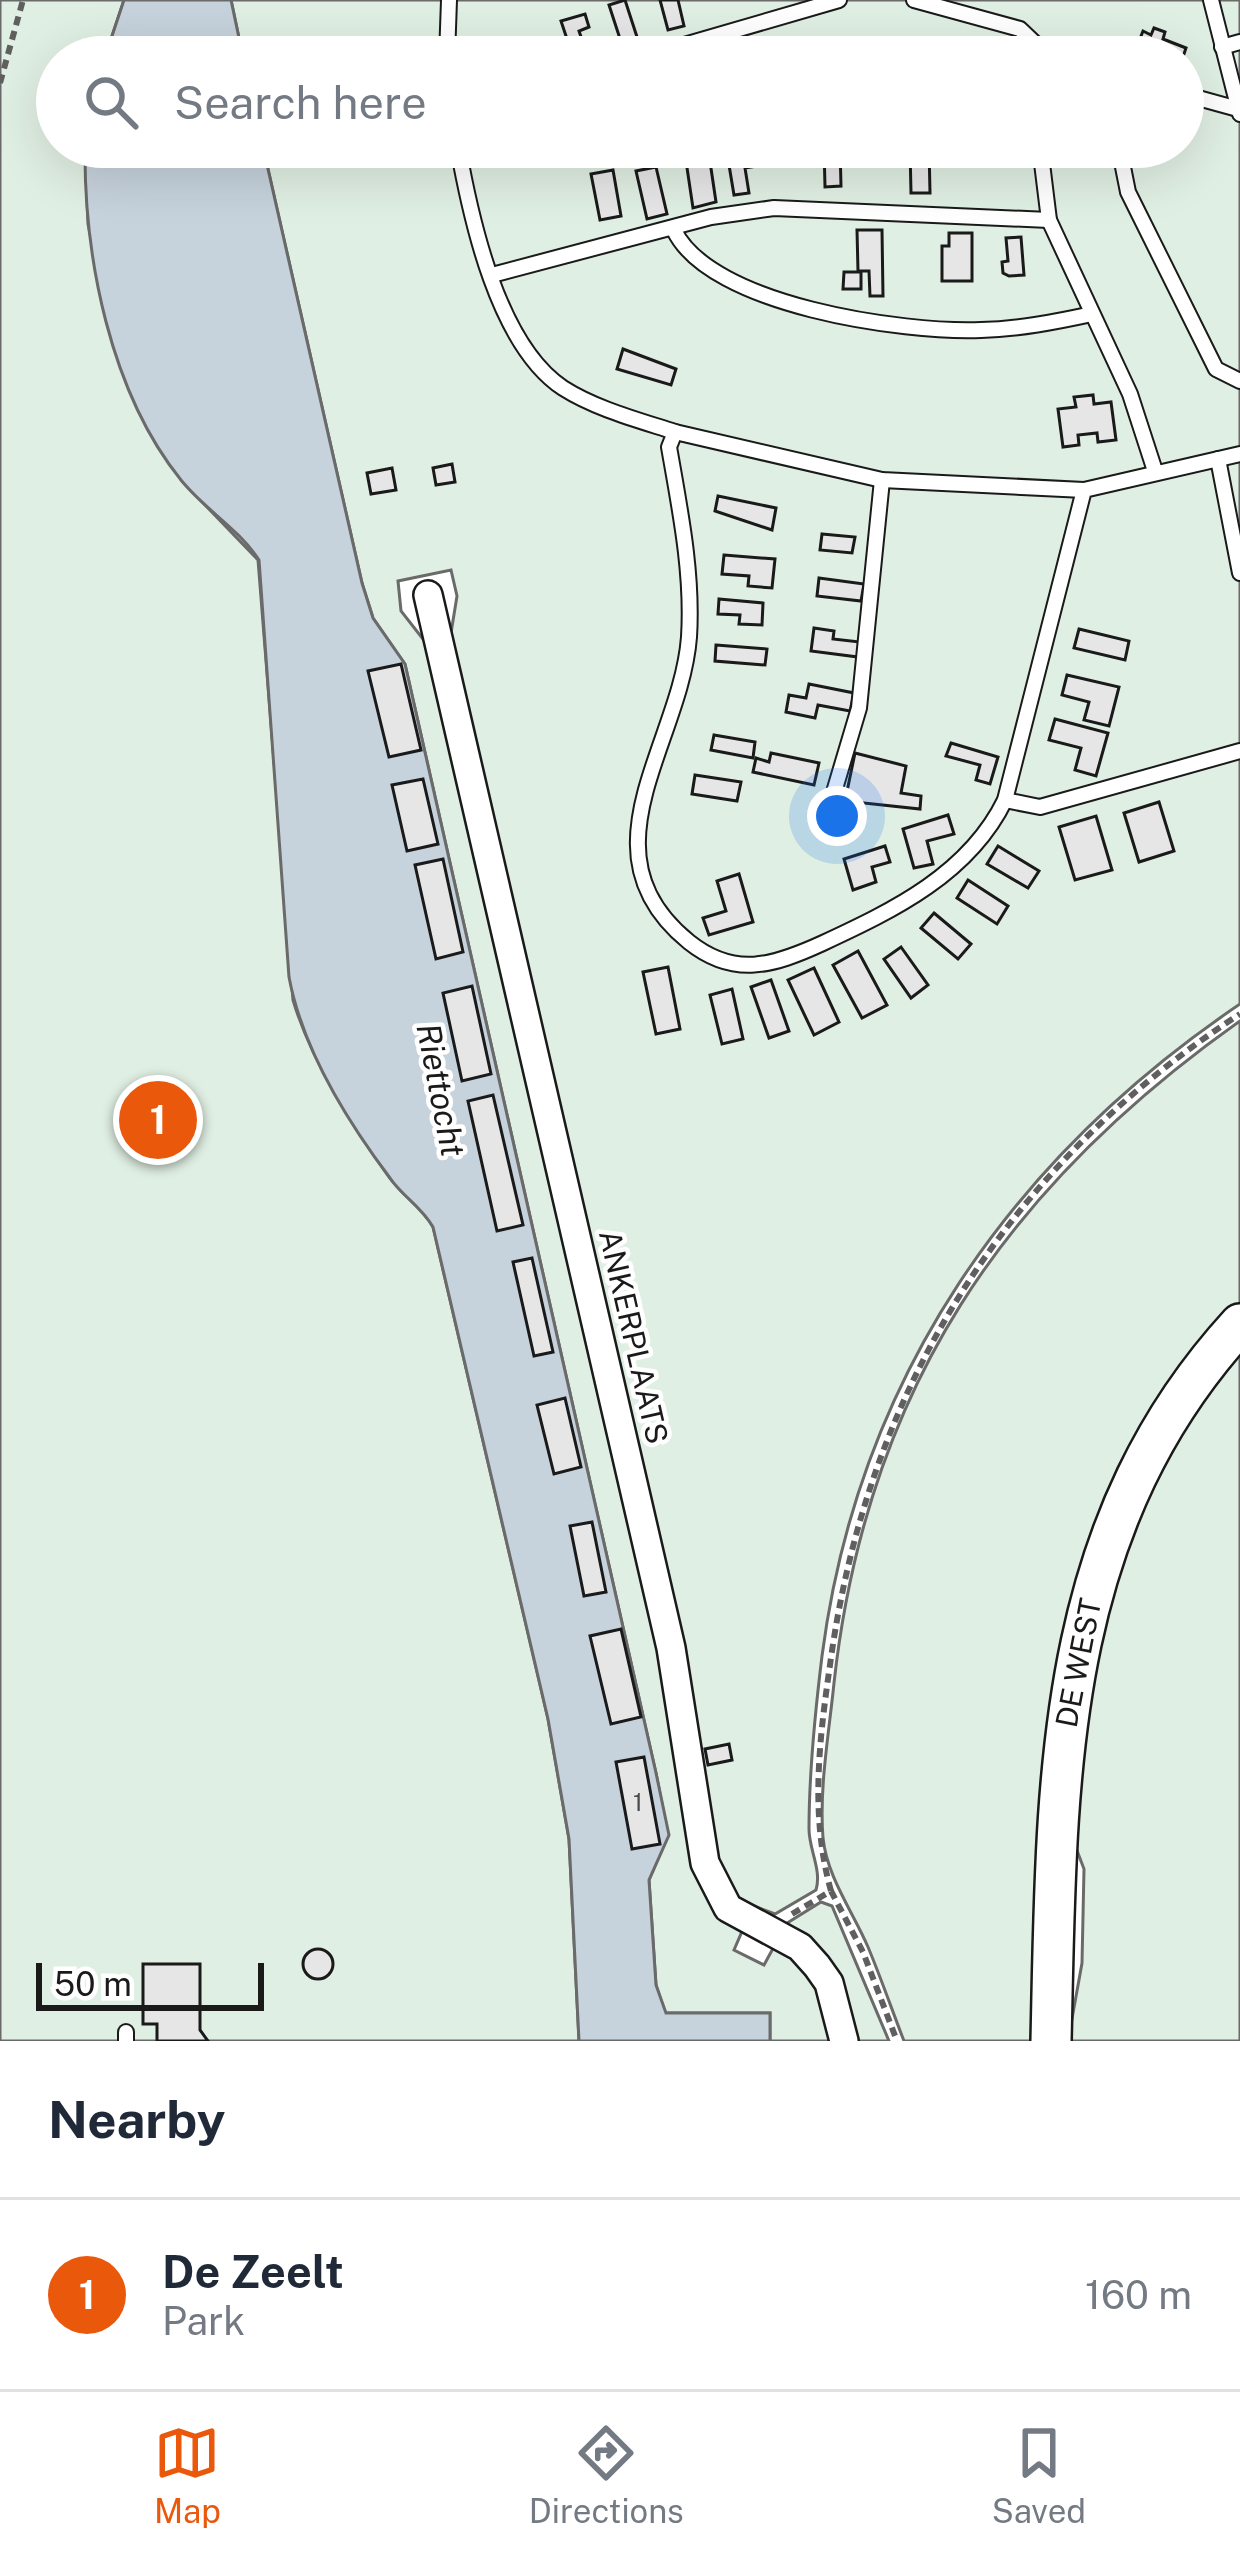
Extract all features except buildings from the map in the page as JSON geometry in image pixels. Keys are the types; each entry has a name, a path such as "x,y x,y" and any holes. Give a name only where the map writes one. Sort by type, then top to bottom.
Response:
{"main road":[{"name":"DE WEST","path":"1051,2041 1057,1798 1082,1624 1121,1508 1151,1450 1240,1324"}],"street":[{"name":"ANKERPLAATS","path":"428,595 671,1648 705,1863 728,1908 800,1948 829,1983 844,2041"}],"lane":[{"path":"448,36 449,0"},
{"path":"715,36 839,0"},
{"path":"914,0 1020,29 1027,36"},
{"path":"1210,0 1239,111"},
{"path":"1222,46 1240,41"},
{"path":"1204,100 1239,111"},
{"path":"464,168 492,275 520,346 565,389 675,432 882,480 1084,490 1240,454"},
{"path":"1042,168 1048,220 1130,394 1155,471"},
{"path":"1123,168 1128,192 1216,369 1240,381"},
{"path":"492,275 711,218 774,208 1048,220"},
{"path":"674,230 703,267 811,308 917,328 980,331 1092,314"},
{"path":"675,432 669,447 690,581 688,642 636,827 648,893 674,930 711,960 728,966 759,966 799,954 905,901 951,871 990,830 1005,800 1084,490"},
{"path":"1218,459 1240,573"},
{"path":"834,792 859,708 882,480"},
{"path":"1005,800 1040,808 1240,751"}],"path":[{"path":"0,83 23,0"},
{"path":"897,2041 863,1952 832,1891 816,1812 837,1612 870,1484 904,1396 958,1294 1001,1229 1087,1135 1181,1052 1240,1014"},
{"path":"768,1928 832,1891"}],"green space":[{"path":"0,0 124,0 112,36 36,36 36,168 86,168 88,224 110,327 139,412 182,481 258,560 293,1000 310,1046 347,1114 394,1184 433,1227 548,1719 569,1839 579,2041 0,2041"},
{"path":"231,0 1240,0 1240,1004 1158,1065 1083,1132 1017,1205 959,1284 910,1368 870,1459 841,1555 822,1656 809,1807 816,1890 775,1914 736,1899 720,1877 694,1711 460,693 464,691 451,633 457,596 451,570 398,581 401,611 430,648 660,1650 698,1878 718,1913 743,1929 734,1950 764,1965 776,1943 799,1964 820,1999 835,2041 770,2041 770,2013 665,2013 656,1985 649,1880 668,1835 656,1773 405,664 373,618 362,583 268,168 1204,168 1204,36 239,36"},
{"path":"1240,1021 1240,1304 1173,1385 1123,1470 1087,1558 1063,1649 1049,1744 1034,2041 904,2041 868,1947 835,1880 825,1852 822,1819 834,1683 851,1578 878,1480 914,1389 960,1305 1016,1227 1082,1154 1156,1085"},
{"path":"1240,1347 1240,2041 1068,2041 1082,1963 1084,1869 1070,1832 1089,1654 1153,1472"},
{"path":"821,1902 832,1906 889,2041 852,2041 784,1925"}],"water":[{"path":"124,0 231,0 239,36 112,36"},
{"name":"Riettocht","path":"86,168 268,168 362,583 373,618 405,664 656,1773 669,1835 649,1880 656,1985 666,2013 770,2013 770,2041 579,2041 569,1839 548,1719 433,1227 390,1178 343,1108 304,1030 289,977 259,560 181,480 136,406 106,322"}],"place":[{"name":"De Zeelt","path":"158,1120"}]}
